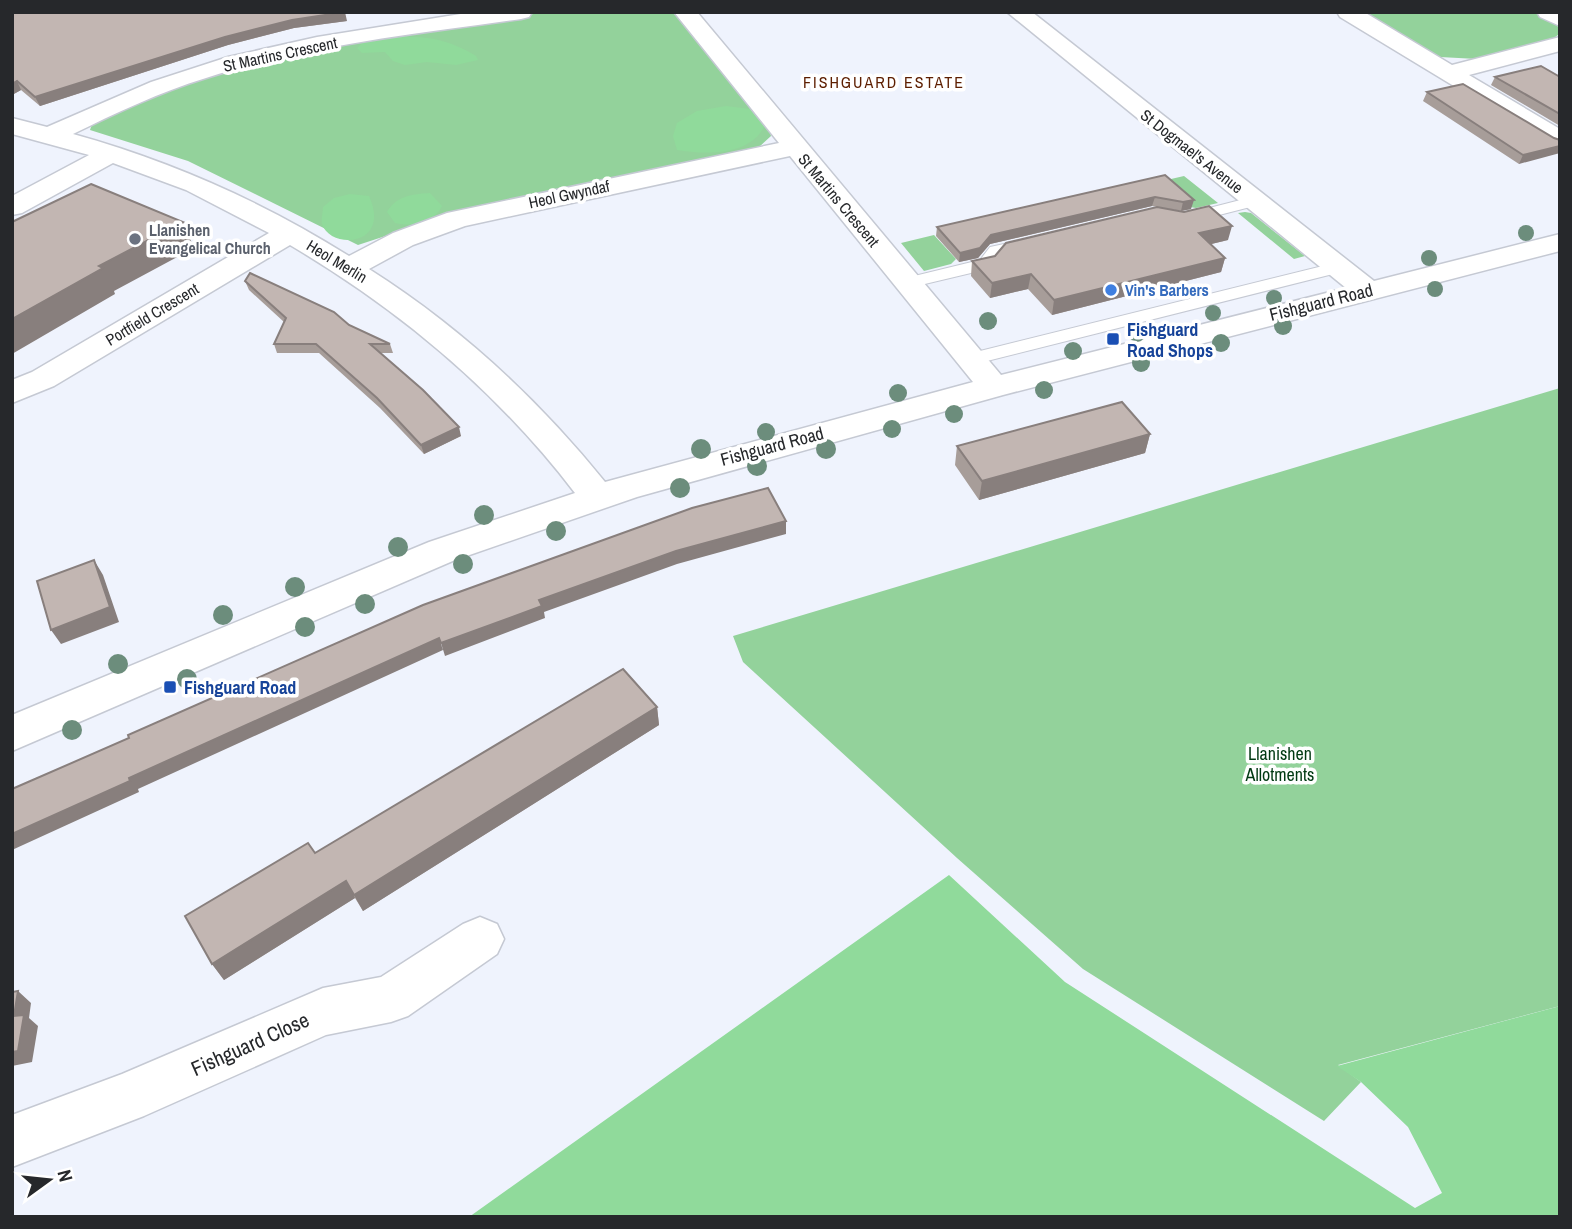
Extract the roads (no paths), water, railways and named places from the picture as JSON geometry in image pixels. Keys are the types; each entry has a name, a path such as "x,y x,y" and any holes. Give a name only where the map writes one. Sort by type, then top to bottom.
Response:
{"street":[{"name":"St Martins Crescent","path":"50,136 124,100 226,65 330,43 521,12"},
{"name":"St Martins Crescent","path":"685,12 994,387"},
{"name":"St Dogmael's Avenue","path":"1018,12 1367,290"},
{"path":"1348,12 1560,140"},
{"path":"1548,12 1560,19"},
{"path":"1448,73 1560,44"},
{"name":"Heol Merlin","path":"12,126 110,154 188,181 350,267 428,324 497,383 570,461 597,498"},
{"name":"Heol Gwyndaf","path":"350,267 413,235 457,219 796,147"},
{"path":"12,207 110,154"},
{"name":"Portfield Crescent","path":"12,393 43,379 290,233"},
{"name":"Fishguard Road","path":"12,734 390,572 492,532 685,470 994,387 1560,242"},
{"name":"Fishguard Close","path":"12,1141 126,1098 323,1012 391,999 480,939"}],"lane":[{"path":"1163,216 1181,219 1256,201"},
{"path":"908,283 986,264 996,251 1048,239"},
{"name":"Fishguard Road","path":"971,359 1339,267"}],"place":[{"name":"Llanishen Evangelical Church","path":"135,239"},
{"name":"Vin's Barbers","path":"1111,290"},
{"name":"Fishguard Road Shops","path":"1113,339"},
{"name":"Fishguard Road","path":"170,687"}],"district":[{"name":"FISHGUARD ESTATE","path":"884,82"}],"park label":[{"name":"Llanishen Allotments","path":"1280,763"}]}
